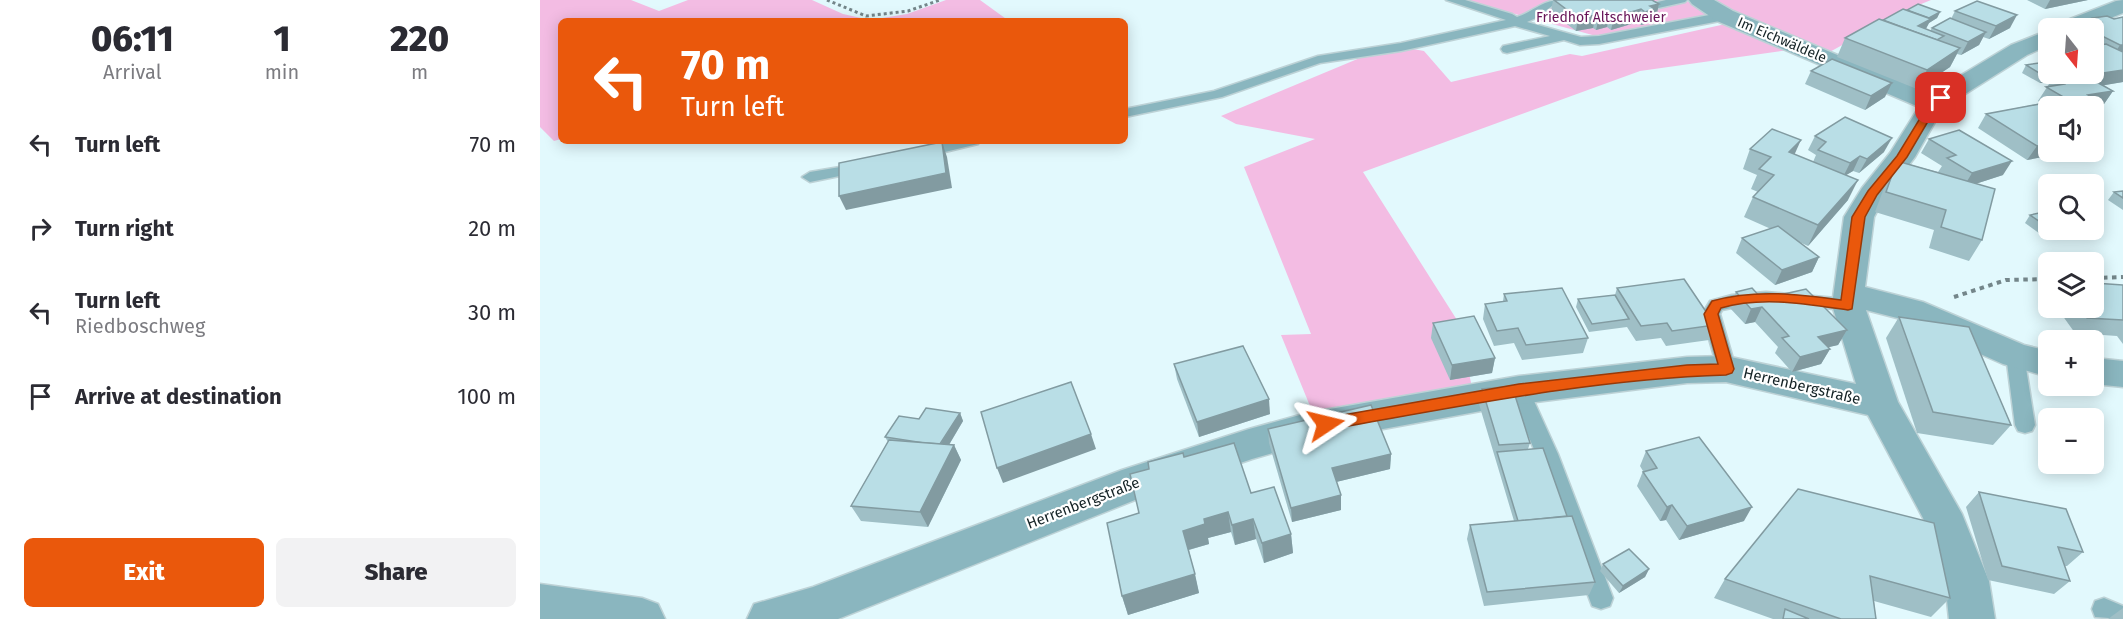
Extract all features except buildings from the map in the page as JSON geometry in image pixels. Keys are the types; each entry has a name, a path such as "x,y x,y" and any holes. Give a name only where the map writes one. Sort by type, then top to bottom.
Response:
{"street":[{"name":"Im Eichwäldele","path":"1699,0 1725,16 1933,104"},
{"path":"2092,18 2123,5"},
{"path":"1880,404 1848,300 1858,217 1872,194 1901,157 1933,104 2019,51 2038,42"},
{"path":"1848,300 1911,310 2015,355 2038,361"},
{"name":"Herrenbergstraße","path":"770,619 813,608 1136,482 1249,444 1307,428 1519,390 1687,370 1726,369 1880,404 1942,514 1967,581 1972,619"},
{"path":"2104,372 2123,374"},
{"path":"540,605 642,619"}],"lane":[{"path":"1452,0 1508,16 1515,22 1580,41 1599,40 1725,16"},
{"path":"1128,113 1217,94 1318,60 1401,47 1515,22 1532,16 1554,0"},
{"path":"1645,8 1681,0 1699,0"},
{"path":"1508,49 1565,37"},
{"path":"902,158 961,144"},
{"path":"810,177 881,163"},
{"path":"1726,369 1711,314 1716,305 1736,299 1848,300"},
{"path":"2015,355 2025,425"},
{"path":"1519,390 1547,454 1601,598"}],"path":[{"path":"827,0 866,16 908,11 940,0"},
{"path":"2104,278 2123,277"},
{"path":"1911,310 2006,280 2038,279"}],"green space":[{"path":"540,0 631,0 659,11 688,0 812,0 843,14 861,18 558,18 558,140 554,141 540,127"},
{"path":"946,0 980,0 1005,18 882,18 907,14"},
{"name":"Friedhof Altschweier","path":"1464,0 1685,0 1712,15 1596,36"},
{"path":"1709,0 1931,0 1904,11 1826,54 1724,10"},
{"path":"1730,23 1788,50 1640,71 1363,172 1457,320 1472,387 1312,411 1281,335 1311,334 1244,167 1315,139 1236,124 1221,116 1391,45 1424,51 1451,82 1570,54 1582,56"}],"route":[{"path":"1326,424 1519,390 1687,370 1726,369 1711,314 1716,305 1736,299 1763,298 1796,298 1848,305 1858,217 1872,194 1901,157 1933,104 1941,98"}]}
